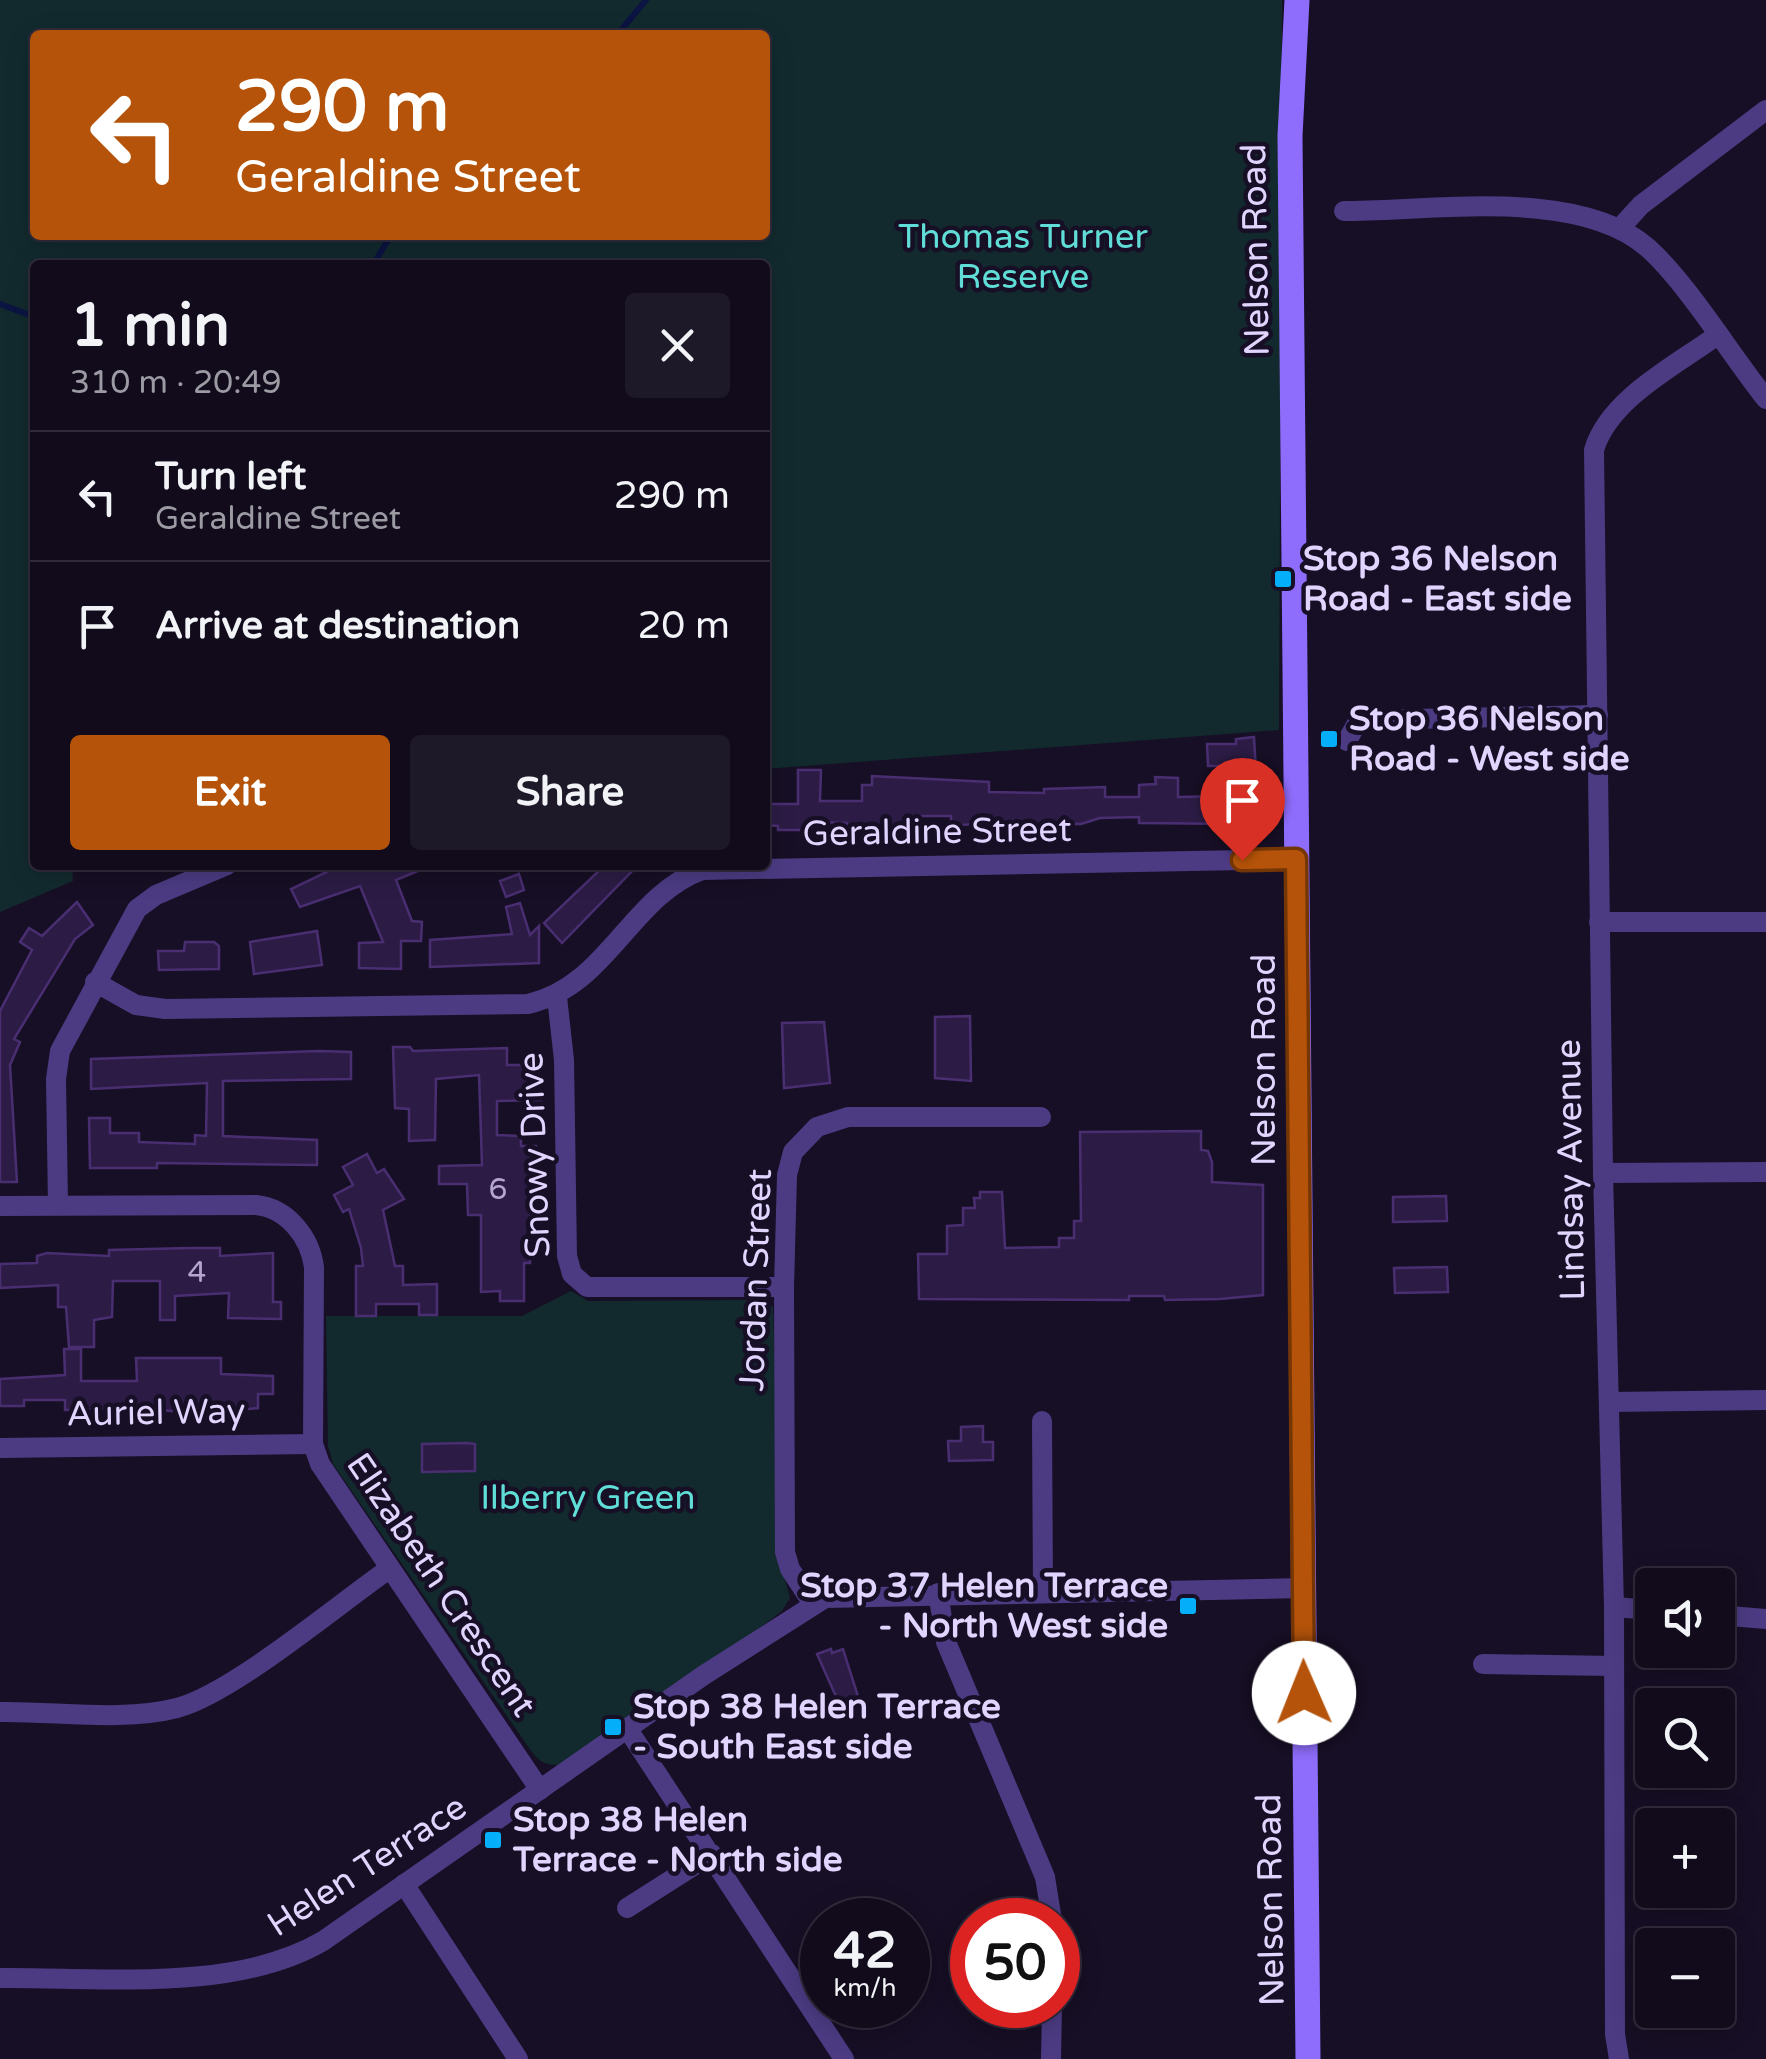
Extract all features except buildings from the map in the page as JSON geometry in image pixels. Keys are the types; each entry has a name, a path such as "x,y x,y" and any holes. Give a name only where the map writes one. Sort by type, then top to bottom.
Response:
{"main road":[{"name":"Nelson Road","path":"1297,0 1290,136 1308,2059"}],"street":[{"path":"1620,228 1641,205 1766,110"},
{"path":"1344,211 1552,208 1581,213 1620,228 1660,260 1766,398"},
{"name":"Lindsay Avenue","path":"1619,2059 1615,2034 1614,1608 1592,477 1598,438 1622,406 1716,336"},
{"path":"1346,741 1357,723 1366,720 1598,715"},
{"name":"Geraldine Street","path":"770,869 1296,859"},
{"path":"0,1206 58,1206 57,1063 95,982 143,904 216,870"},
{"name":"Geraldine Street","path":"95,982 136,1005 165,1009 517,1004 570,990 675,884 702,870"},
{"path":"1599,922 1766,922"},
{"name":"Snowy Drive","path":"556,996 564,1060 567,1256 575,1278 582,1286 606,1288 784,1287"},
{"name":"Jordan Street","path":"813,1604 790,1569 785,1552 784,1287 788,1166 808,1132 831,1120 857,1116 1041,1116"},
{"path":"1603,1173 1766,1172"},
{"name":"Elizabeth Crescent","path":"58,1206 256,1205 276,1211 300,1231 310,1250 314,1278 314,1444 326,1476 540,1790"},
{"path":"1609,1402 1766,1400"},
{"path":"1042,1421 1043,1591"},
{"name":"Auriel Way","path":"0,1448 314,1444"},
{"path":"0,1712 143,1712 184,1706 230,1681 388,1569"},
{"name":"Helen Terrace","path":"0,1978 220,1975 262,1970 323,1942 627,1728 813,1604 843,1594 1302,1588"},
{"path":"938,1593 946,1642 1045,1878 1048,1898"},
{"path":"1614,1608 1635,1609"},
{"path":"1735,1616 1766,1619"},
{"path":"1483,1664 1614,1666"},
{"path":"627,1728 844,2059"},
{"path":"627,1908 712,1854"},
{"path":"404,1884 518,2059"},
{"path":"1051,2059 1052,2028"}],"green space":[{"name":"Thomas Turner Reserve","path":"0,0 1282,0 1279,730 770,769 770,260 30,260 30,870 72,870 73,881 0,912"},
{"name":"Ilberry Green","path":"571,1291 588,1301 753,1300 773,1307 782,1568 790,1598 782,1611 757,1630 563,1764 552,1765 540,1760 529,1748 333,1464 328,1446 326,1316 522,1316"}],"waterway":[{"path":"621,30 646,0"},
{"path":"376,260 388,240"},
{"path":"0,304 30,315"}],"place":[{"name":"Stop 36 Nelson Road - East side","path":"1283,579"},
{"name":"Stop 36 Nelson Road - West side","path":"1329,739"},
{"name":"Stop 37 Helen Terrace - North West side","path":"1188,1606"},
{"name":"Stop 38 Helen Terrace - South East side","path":"613,1727"},
{"name":"Stop 38 Helen Terrace - North side","path":"493,1840"}],"route":[{"path":"1242,860 1296,859 1304,1693"}]}
